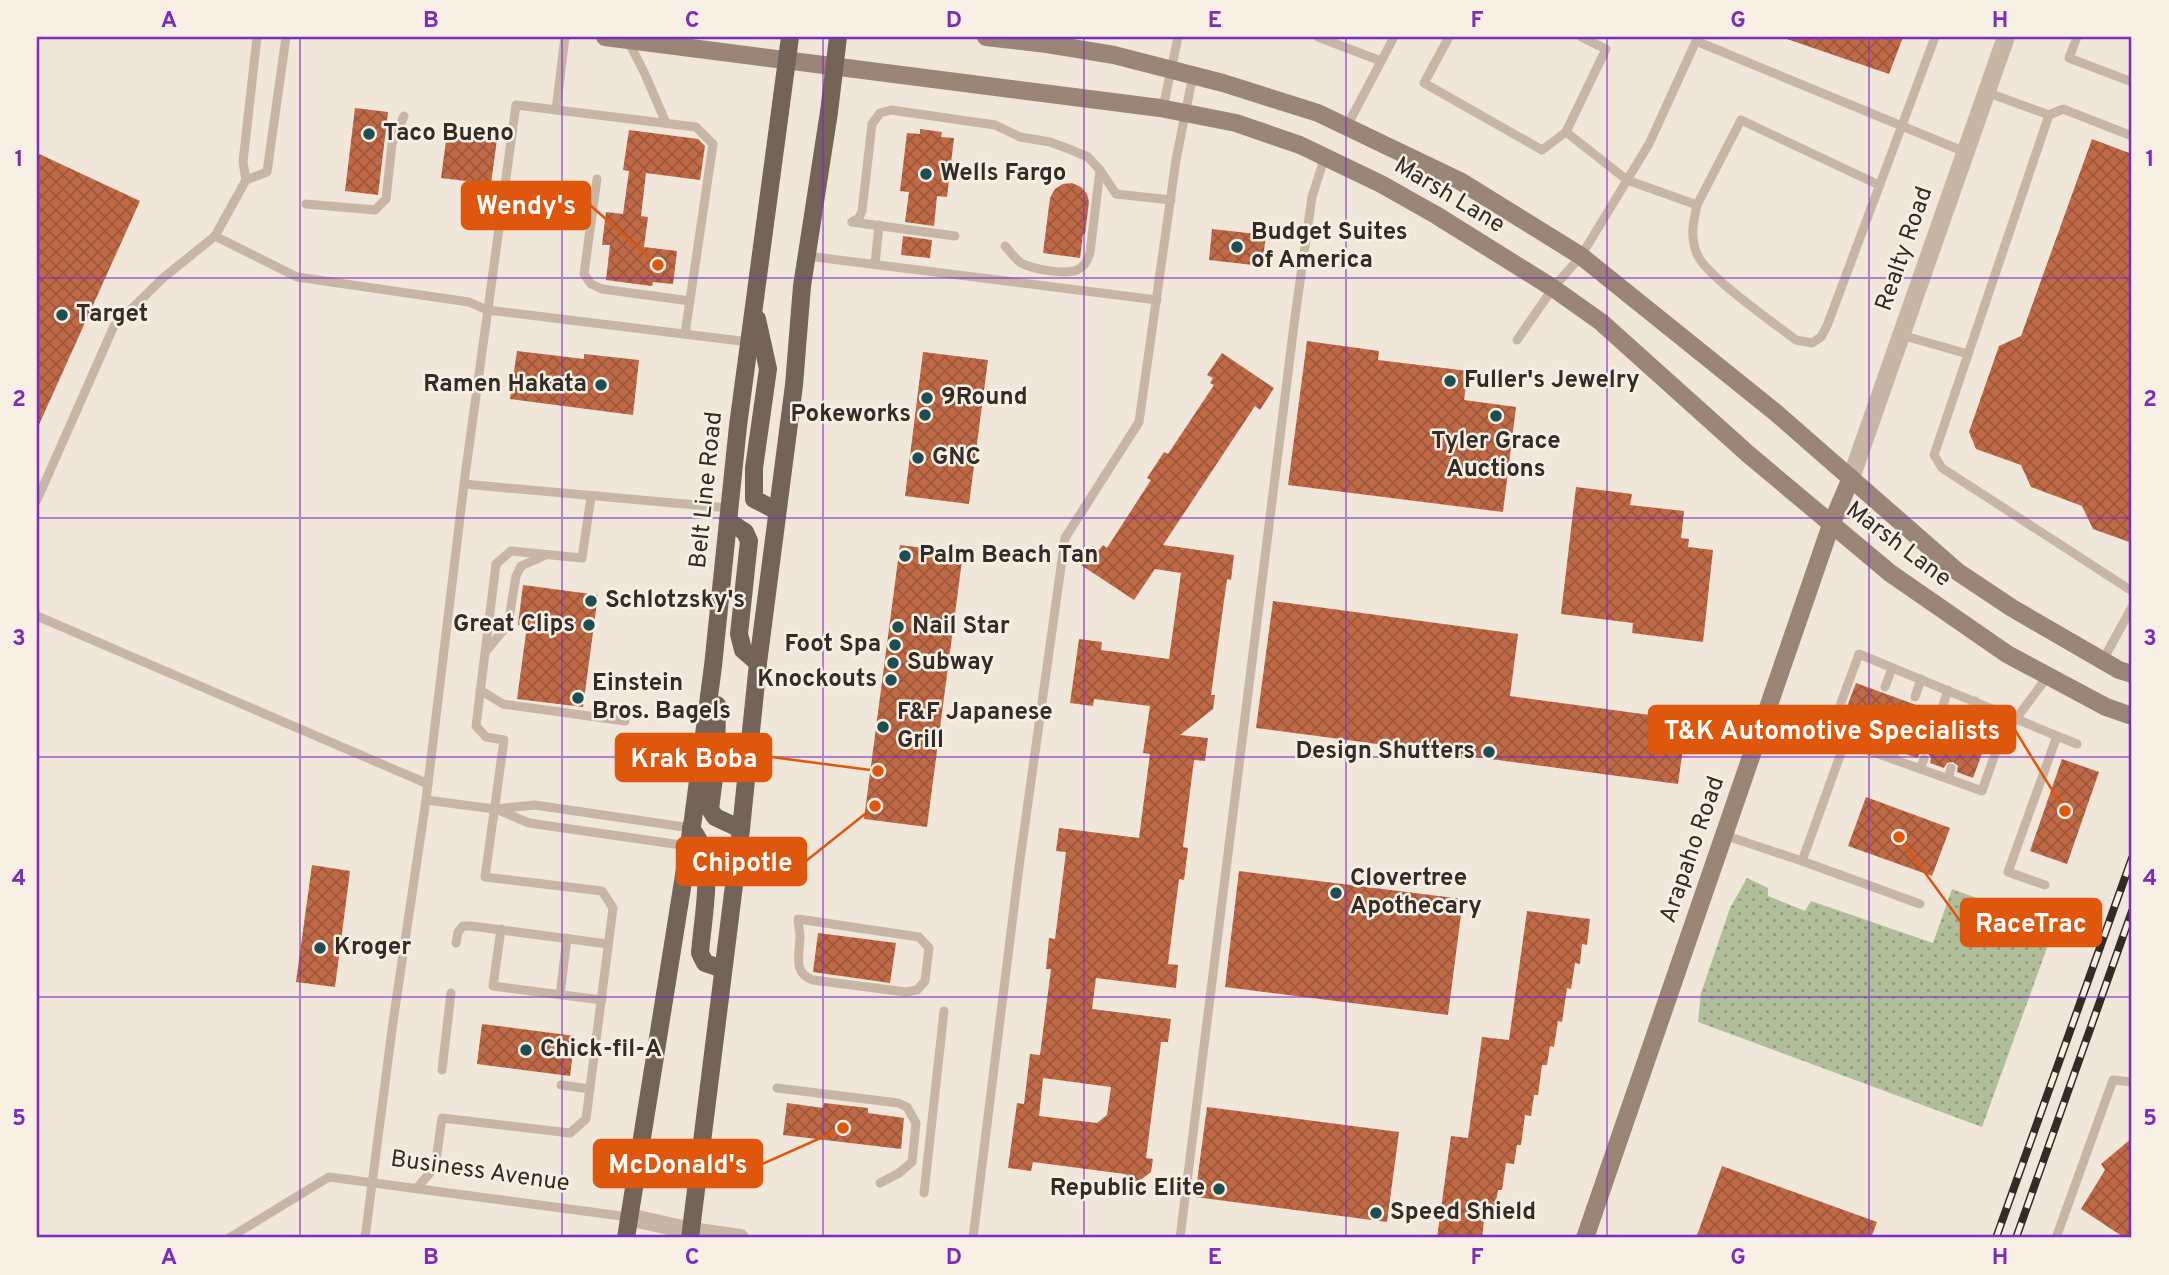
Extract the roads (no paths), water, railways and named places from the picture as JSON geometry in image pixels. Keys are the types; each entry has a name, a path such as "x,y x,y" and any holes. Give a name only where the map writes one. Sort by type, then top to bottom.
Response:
{"main road":[{"name":"Marsh Lane","path":"605,37 1163,108 1236,123 1325,156 1436,215 1553,288 1601,322 1748,454 1890,573 2007,654 2106,707 2132,716"},
{"name":"Belt Line Road","path":"626,1238 691,828 711,681 753,306 790,37"},
{"path":"690,1235 794,385 802,286 838,37"},
{"name":"Marsh Lane","path":"986,37 1114,55 1193,75 1318,113 1461,181 1581,256 1764,404 1958,572 2012,608 2132,674"},
{"path":"753,306 768,369 754,468 754,499 777,511"},
{"name":"Arapaho Road","path":"1585,1238 1831,524 1851,478"},
{"path":"728,514 745,532 749,541 739,634 743,650 758,663"},
{"path":"711,681 718,709 716,762 710,809 715,817 741,829"},
{"path":"691,828 703,848 705,864 706,884 700,953 705,963 723,969"}],"street":[{"name":"Realty Road","path":"1851,478 2006,37"},
{"name":"Business Avenue","path":"629,1217 690,1235 740,1238"}],"lane":[{"path":"37,500 114,326 163,278 215,236 246,180 243,162 257,37"},
{"path":"246,180 267,172 286,37"},
{"path":"556,110 565,37"},
{"path":"1163,108 1178,37"},
{"path":"1318,37 1381,61"},
{"path":"1347,127 1394,37"},
{"path":"1449,37 1424,83 1542,150 1566,132 1606,50 1581,37"},
{"path":"1880,186 1741,120 1697,205 1692,230 1698,257 1711,273 1796,341 1812,343 1821,337 1880,186 1934,37"},
{"path":"2077,37 2069,58 2132,82"},
{"path":"1517,340 1553,288 1581,256 1649,144 1693,39 1965,152"},
{"path":"627,40 666,123"},
{"path":"974,1238 1019,867 1065,538 1139,422 1171,200 1193,75"},
{"path":"1986,92 2049,115 2063,109 2132,135"},
{"path":"365,1238 426,800 464,484 516,105 696,127 713,144 685,334"},
{"path":"955,236 852,222 859,218 862,211 873,124 880,113 891,110 995,125 1020,137 1050,142 1088,158 1100,170 1116,194 1171,200"},
{"path":"2049,115 1934,455 1942,468 2132,591"},
{"path":"306,204 375,210 386,199 393,144 404,116"},
{"path":"1566,132 1627,180 1697,205"},
{"path":"1180,1238 1295,317 1312,197 1325,156"},
{"path":"1005,246 1019,262 1038,269 1066,272 1079,270 1090,253 1100,170"},
{"path":"597,179 584,274 591,284 602,289 690,301"},
{"path":"875,264 879,225"},
{"path":"215,236 297,276 469,302 487,310 749,342"},
{"path":"807,256 1157,300"},
{"path":"1901,335 1968,354"},
{"path":"464,484 591,496 728,514"},
{"path":"417,1188 435,1167 442,1118 570,1133 586,1119 613,908 601,891 485,877 504,740 486,737 476,726 496,564 511,551 582,558 591,496"},
{"path":"484,653 508,625 516,576 521,566 548,555"},
{"path":"2103,660 2132,607"},
{"path":"37,616 428,784"},
{"path":"1829,735 1858,654 2077,744"},
{"path":"1885,687 1892,668"},
{"path":"1768,705 1845,742 1982,791 2000,740 2048,676"},
{"path":"1915,697 1921,680"},
{"path":"480,690 503,704 625,721"},
{"path":"1942,708 1948,690"},
{"path":"1969,718 1975,701"},
{"path":"2045,885 2008,872 2057,736"},
{"path":"1863,748 1867,737"},
{"path":"1802,861 1845,742"},
{"path":"1893,759 1897,748"},
{"path":"1920,769 1924,759"},
{"path":"1948,779 1951,768"},
{"path":"426,800 494,808 535,805 691,828"},
{"path":"494,808 529,823 688,846"},
{"path":"1724,835 1920,904"},
{"path":"797,919 919,937 929,948 925,981 917,990 906,992 804,977 799,968 800,935 797,919"},
{"path":"456,943 458,932 463,926 608,944"},
{"path":"501,929 493,986 602,1000"},
{"path":"560,995 567,938"},
{"path":"442,1070 451,993"},
{"path":"924,1193 944,1011"},
{"path":"2056,1238 2113,1080 2132,1082"},
{"path":"561,1085 590,1089"},
{"path":"776,1088 898,1103 907,1107 915,1124 912,1162 880,1183"},
{"name":"Business Avenue","path":"229,1238 329,1177 629,1217"}],"railway":[{"path":"1996,1238 2132,858"},
{"path":"2016,1238 2132,911"}],"place":[{"name":"Taco Bueno","path":"369,134"},
{"name":"Wells Fargo","path":"926,174"},
{"name":"Budget Suites of America","path":"1237,247"},
{"name":"Wendy's","path":"658,265"},
{"name":"Target","path":"62,315"},
{"name":"Fuller's Jewelry","path":"1450,381"},
{"name":"Ramen Hakata","path":"601,385"},
{"name":"9Round","path":"927,398"},
{"name":"Pokeworks","path":"925,415"},
{"name":"Tyler Grace Auctions","path":"1496,416"},
{"name":"GNC","path":"918,458"},
{"name":"Palm Beach Tan","path":"905,556"},
{"name":"Schlotzsky's","path":"591,601"},
{"name":"Great Clips","path":"589,625"},
{"name":"Nail Star","path":"898,627"},
{"name":"Foot Spa","path":"895,645"},
{"name":"Subway","path":"893,663"},
{"name":"Knockouts","path":"891,680"},
{"name":"Einstein Bros. Bagels","path":"578,698"},
{"name":"F&F Japanese Grill","path":"883,727"},
{"name":"Design Shutters","path":"1489,752"},
{"name":"Krak Boba","path":"878,771"},
{"name":"Chipotle","path":"875,806"},
{"name":"T&K Automotive Specialists","path":"2065,811"},
{"name":"RaceTrac","path":"1899,837"},
{"name":"Clovertree Apothecary","path":"1336,893"},
{"name":"Kroger","path":"320,948"},
{"name":"Chick-fil-A","path":"526,1050"},
{"name":"McDonald's","path":"843,1128"},
{"name":"Republic Elite","path":"1219,1189"},
{"name":"Speed Shield","path":"1376,1213"}]}
